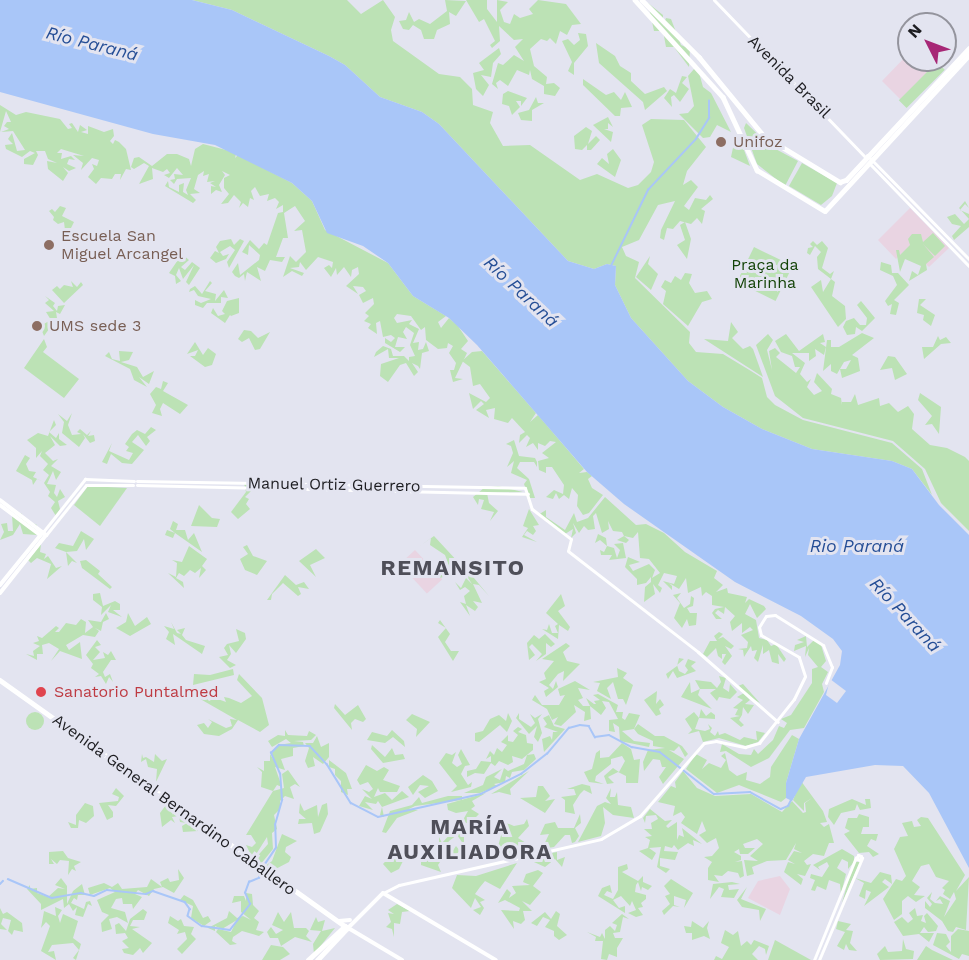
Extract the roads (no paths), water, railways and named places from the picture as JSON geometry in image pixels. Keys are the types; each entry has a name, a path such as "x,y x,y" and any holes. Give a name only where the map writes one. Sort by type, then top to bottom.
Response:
{"main road":[{"path":"635,0 694,62 733,114 757,170 825,211 868,158 969,48"},
{"path":"642,0 699,57 746,117 772,142 840,182"},
{"path":"832,203 840,182 868,158 969,56"},
{"path":"733,114 740,119 746,117"},
{"path":"0,500 43,535"},
{"path":"0,505 43,535"},
{"path":"0,585 43,535"},
{"path":"0,593 43,535"},
{"name":"Avenida General Bernardino Caballero","path":"0,680 346,927"},
{"path":"311,960 383,893 496,960"},
{"path":"318,960 343,935 350,920 359,914"},
{"path":"335,936 336,920 350,920"},
{"path":"346,927 402,960"},
{"path":"343,935 355,932"}],"street":[{"name":"Avenida Brasil","path":"714,0 868,158 877,171 969,266"},
{"name":"Avenida Brasil","path":"868,158 881,167 969,259"},
{"path":"877,171 881,167"},
{"name":"Manuel Ortiz Guerrero","path":"72,499 85,479 135,483 528,494"},
{"name":"Manuel Ortiz Guerrero","path":"72,499 86,485 135,483 525,488 532,509 571,539 568,551 698,652 778,722"},
{"path":"43,535 72,499"},
{"path":"383,893 399,885 601,839 640,816 691,755 710,741 754,746 778,722 801,686 805,670 796,654 761,635 759,627 766,616 775,615 823,645 832,667 826,682"},
{"path":"814,960 856,857 860,855 862,858 819,960"}],"water":[{"name":"Rio Paraná","path":"0,0 192,0 232,10 329,56 345,65 380,97 422,112 439,124 568,261 594,269 607,264 616,266 615,285 631,318 688,381 723,407 762,429 812,449 892,461 912,469 939,505 969,535 969,868 929,793 903,766 875,765 806,777 792,801 786,798 786,783 799,739 840,665 842,651 833,639 801,616 735,582 624,504 587,472 477,345 449,318 413,296 388,263 363,246 327,233 312,201 292,183 215,145 153,134 0,92"}],"waterway":[{"path":"611,266 648,190 696,139 709,118 709,101"},
{"path":"263,867 276,848 275,825 282,800 280,774 271,753 279,745 310,746 327,764 351,803 378,817 481,794 521,774 547,754 569,728 580,725 589,726 595,737 609,735 632,747 660,752 714,794 750,792 781,809 788,806 791,800"},
{"path":"8,879 52,898 81,893 94,896 107,890 146,894 153,891 185,902 190,909 188,916 202,926 230,930 250,904 245,893 249,882 259,878 261,871"},
{"path":"0,884 3,881"}],"place":[{"name":"Unifoz","path":"721,142"},
{"name":"Escuela San Miguel Arcangel","path":"49,245"},
{"name":"UMS sede 3","path":"37,326"},
{"name":"Sanatorio Puntalmed","path":"41,692"}],"district":[{"name":"REMANSITO","path":"453,568"},
{"name":"MARÍA AUXILIADORA","path":"470,838"}],"water label":[{"name":"Río Paraná","path":"92,44"},
{"name":"Río Paraná","path":"521,292"},
{"name":"Río Paraná","path":"905,615"}],"park label":[{"name":"Praça da Marinha","path":"765,274"}]}
